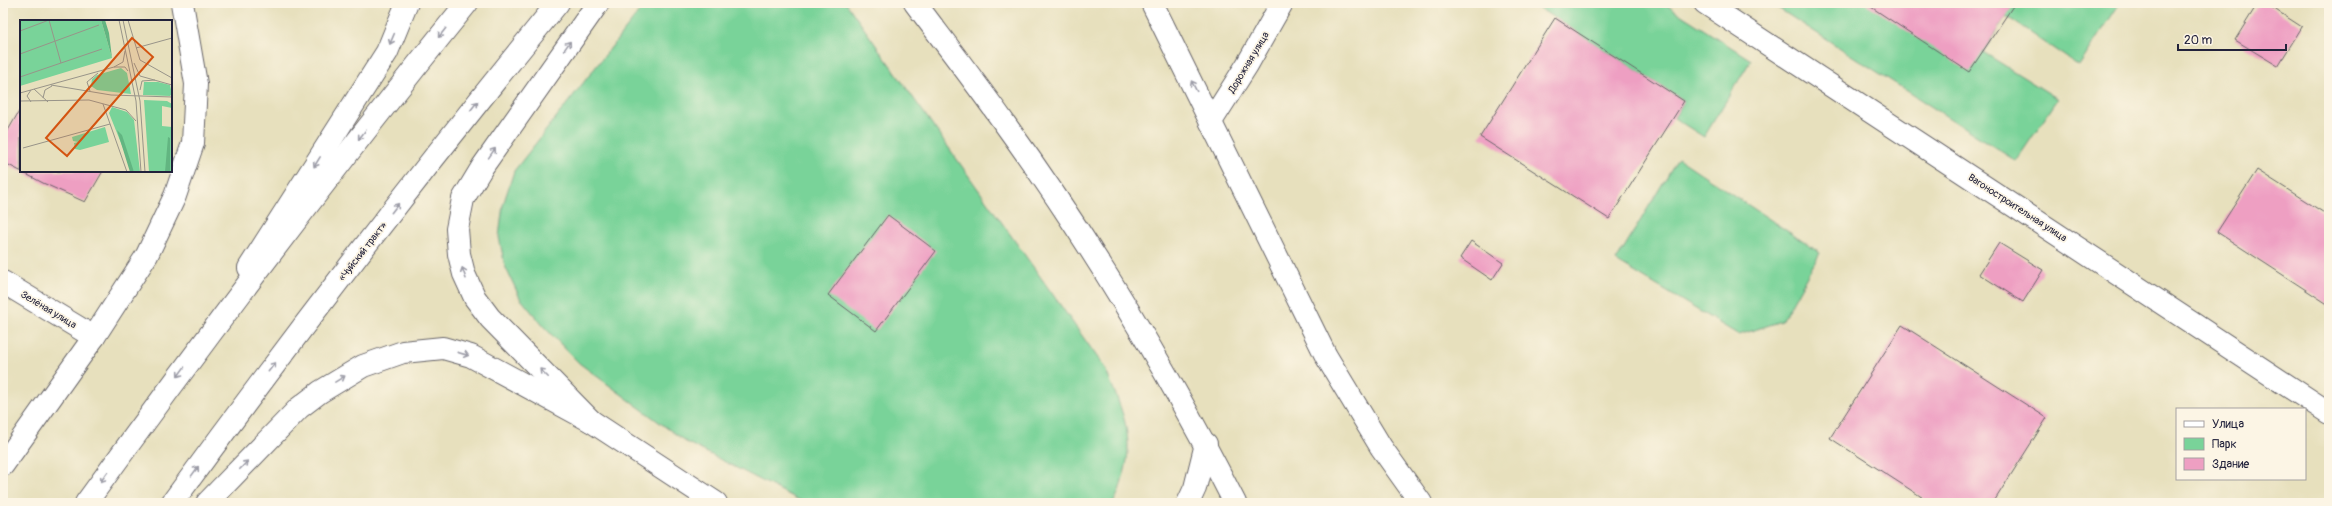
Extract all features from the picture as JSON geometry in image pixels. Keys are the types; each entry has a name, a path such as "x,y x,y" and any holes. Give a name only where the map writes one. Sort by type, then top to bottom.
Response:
{"main road":[{"path":"3,465 94,337 146,255 175,196 193,144 196,84 182,3"},
{"path":"200,346 386,52 407,3"},
{"path":"86,503 200,346 412,71 467,3"},
{"name":"«Чуйский тракт»","path":"172,503 256,388 471,109 558,3"},
{"path":"591,421 490,318 475,298 464,274 459,254 457,229 463,199 483,166 598,3"},
{"path":"914,3 1006,124 1091,250 1206,444 1235,503"},
{"path":"1152,3 1212,120 1326,356 1381,447 1421,503"},
{"name":"Дорожная улица","path":"1212,120 1247,65 1282,3"},
{"name":"Вагоностроительная улица","path":"1705,3 2329,412"},
{"name":"Зелёная улица","path":"3,282 94,337"},
{"path":"207,503 299,408 320,392 363,366 403,352 443,348 471,356 591,421 709,498 723,503"},
{"path":"1188,503 1195,488 1206,444"}],"green space":[{"path":"646,3 846,3 1105,368 1117,396 1125,423 1128,450 1119,492 1113,503 805,503 686,442 579,363 545,328 520,298 505,266 499,237 503,205 514,171"},
{"path":"1531,3 1663,3 1751,60 1704,137 1674,118 1684,101"},
{"path":"1770,3 2120,3 2079,66 2006,16 1983,52 2058,99 2016,161"},
{"path":"1678,158 1820,253 1782,321 1739,335 1616,261"}],"building":[{"path":"1865,3 2015,3 1969,72"},
{"path":"2258,3 2265,3 2302,27 2278,66 2235,40"},
{"path":"1555,18 1684,101 1609,219 1480,137"},
{"path":"20,110 20,171 3,162 3,139"},
{"path":"2257,170 2329,216 2329,305 2217,232"},
{"path":"22,172 102,172 85,202"},
{"path":"888,215 936,251 876,331 828,295"},
{"path":"1471,241 1503,263 1492,280 1460,258"},
{"path":"1999,243 2043,270 2023,302 1979,274"},
{"path":"1902,325 2047,418 1993,503 1931,503 1830,438"}]}
